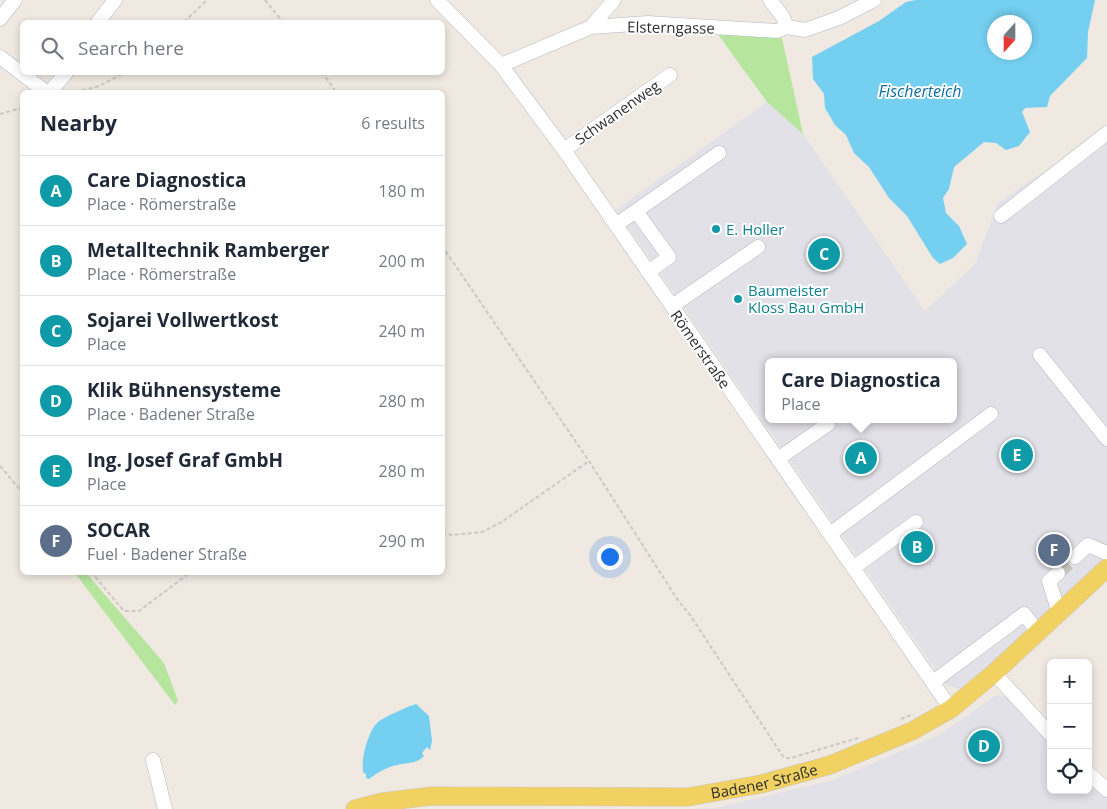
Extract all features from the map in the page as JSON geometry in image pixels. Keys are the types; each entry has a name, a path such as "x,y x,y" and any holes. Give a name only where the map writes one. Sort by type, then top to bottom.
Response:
{"main road":[{"name":"Badener Straße","path":"355,809 382,802 432,796 497,803 688,797 761,784 830,765 912,731 951,709 994,673 1107,568"}],"street":[{"path":"0,18 15,0"},
{"path":"100,20 115,0"},
{"name":"Römerstraße","path":"437,0 502,65 564,150 951,709"},
{"path":"591,27 614,0"},
{"path":"770,0 783,17 787,26"},
{"name":"Elsterngasse","path":"502,65 591,27 648,23 777,31 787,26 805,30 839,18 874,0"},
{"path":"0,57 20,72"},
{"path":"25,75 45,90"},
{"path":"50,90 64,75"},
{"name":"Schwanenweg","path":"564,150 670,75"},
{"path":"1001,216 1107,133"},
{"path":"616,225 719,153"},
{"path":"636,211 670,257 648,272"},
{"path":"672,306 758,247"},
{"path":"1040,355 1107,439"},
{"path":"830,534 991,414"},
{"path":"778,459 828,424"},
{"path":"853,568 916,522"},
{"path":"1075,557 1088,545 1107,553"},
{"path":"1058,573 1049,581 1059,613"},
{"path":"932,682 1024,614 1038,632"},
{"path":"994,673 1047,731"},
{"path":"153,760 165,809"},
{"path":"1092,777 1107,790"}],"path":[{"path":"186,20 207,0"},
{"path":"265,0 281,20"},
{"path":"84,90 99,86 120,75"},
{"path":"324,75 335,90"},
{"path":"0,114 20,109"},
{"path":"445,250 589,461 677,599 690,615 784,758 791,758 858,738"},
{"path":"445,534 452,535 482,532 500,523 589,461"},
{"path":"0,466 20,490"},
{"path":"94,575 124,611 139,611 187,575"},
{"path":"898,721 914,713"}],"shaded area":[{"path":"767,102 803,134 925,311 975,264 998,203 1107,128 1107,560 964,690 946,685 616,210"},
{"path":"996,695 1007,697 1047,737 1047,794 1092,794 1092,783 1107,798 1107,809 689,809 716,808 833,780 939,735"}],"green space":[{"path":"717,33 782,38 803,134 767,102"},
{"path":"77,575 88,575 164,663 178,701 175,705"}],"water":[{"name":"Fischerteich","path":"916,0 1095,0 1088,32 1087,58 1050,96 1047,107 1025,108 1022,112 1030,132 1019,146 1006,150 996,143 984,142 954,167 949,189 943,198 946,213 959,226 967,244 953,258 940,264 933,258 907,216 889,198 869,167 854,153 846,135 835,125 825,108 824,94 813,79 812,57 879,21 906,2"},
{"path":"416,704 429,716 432,741 430,750 427,747 422,753 424,756 417,761 393,766 380,771 369,779 366,778 366,774 363,772 363,760 368,739 374,727 384,718"}],"tunnel":[{"path":"1058,573 1075,557"}],"place":[{"name":"E. Holler","path":"716,229"},
{"name":"Sojarei Vollwertkost","path":"824,254"},
{"name":"Baumeister Kloss Bau GmbH","path":"738,299"},
{"name":"Ing. Josef Graf GmbH","path":"1017,455"},
{"name":"Care Diagnostica","path":"861,458"},
{"name":"Metalltechnik Ramberger","path":"917,547"},
{"name":"SOCAR","path":"1054,550"},
{"name":"Klik Bühnensysteme","path":"984,746"}]}
